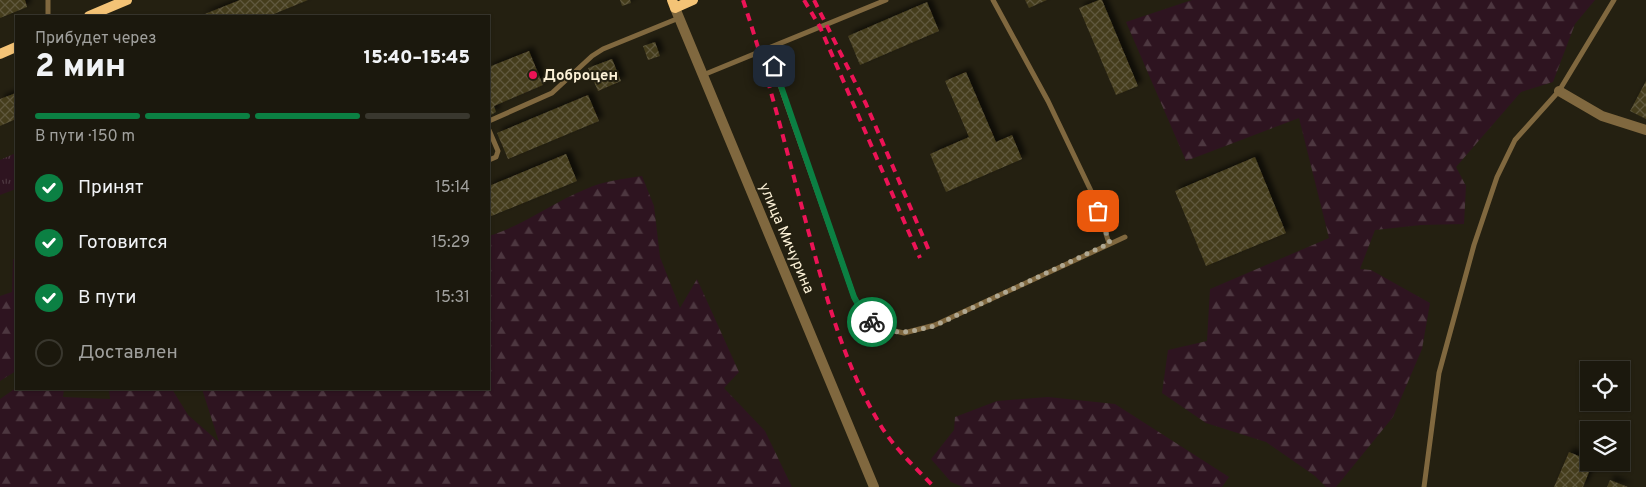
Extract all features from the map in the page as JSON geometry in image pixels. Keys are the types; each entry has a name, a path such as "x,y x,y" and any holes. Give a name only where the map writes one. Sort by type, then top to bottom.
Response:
{"main road":[{"path":"91,15 127,0"},
{"path":"675,8 693,0"},
{"path":"0,54 15,47"}],"street":[{"name":"улица Мичурина","path":"675,8 874,487"},
{"path":"1559,91 1602,116 1646,130"}],"lane":[{"path":"48,0 48,15"},
{"path":"703,75 886,0"},
{"path":"993,0 1060,127 1093,195 1110,243"},
{"path":"1424,487 1431,446 1438,373 1449,328 1497,177 1515,140 1559,91 1614,0"},
{"path":"490,121 552,93 592,56 675,8"},
{"path":"767,48 854,297 865,317 877,327 904,333 934,326 1125,236"},
{"path":"490,132 498,152 496,157 490,160"}],"green space":[{"path":"1192,0 1595,0 1575,24 1553,82 1521,92 1456,167 1466,186 1464,224 1421,225 1375,230 1360,269 1371,270 1430,303 1422,349 1393,417 1336,487 1326,487 1315,476 1266,442 1206,423 1162,393 1168,350 1207,341 1210,289 1329,238 1299,118 1186,161 1126,22"},
{"path":"15,153 15,189 0,195 0,160"},
{"path":"642,176 654,206 660,257 680,308 697,279 739,372 724,388 765,431 792,487 0,487 0,399 15,389 64,390 63,397 110,399 109,390 173,390 188,415 219,442 202,390 490,390 490,236 514,226 593,186"},
{"path":"13,259 15,259 15,372 0,381 0,296 12,292"},
{"path":"1048,397 1115,404 1229,477 1222,487 963,487 951,482 931,459 954,430 955,417 997,401"}],"building":[{"path":"0,0 25,0 27,7 0,18"},
{"path":"240,0 308,0 271,15 202,15"},
{"path":"620,0 630,0 631,3 622,6"},
{"path":"1025,0 1047,0 1029,8"},
{"path":"1102,0 1138,86 1116,95 1079,8"},
{"path":"927,2 939,31 860,65 848,36"},
{"path":"655,42 660,56 648,60 643,46"},
{"path":"529,51 543,85 494,106 496,112 490,115 490,67"},
{"path":"612,59 621,81 598,91 588,68"},
{"path":"966,72 996,142 1012,135 1022,159 946,192 930,154 969,137 945,81"},
{"path":"1646,81 1646,119 1630,111"},
{"path":"15,93 15,119 0,126 0,99"},
{"path":"588,95 599,121 508,159 497,133"},
{"path":"566,154 577,181 490,217 490,186"},
{"path":"1255,157 1286,233 1206,266 1175,191"},
{"path":"1569,452 1580,457 1580,471 1589,471 1583,487 1554,487"},
{"path":"1610,480 1628,487 1607,487"}],"railway":[{"path":"743,0 770,88 823,284 855,377 878,421 890,439 934,487"},
{"path":"804,0 820,27 920,258"},
{"path":"814,0 866,104 930,253"}],"way so far":[{"path":"872,322 877,327 904,333 934,326 1110,243 1098,211"}],"place":[{"name":"Доброцен","path":"533,75"}],"route":[{"path":"774,66 854,297 865,317 872,322"}]}
